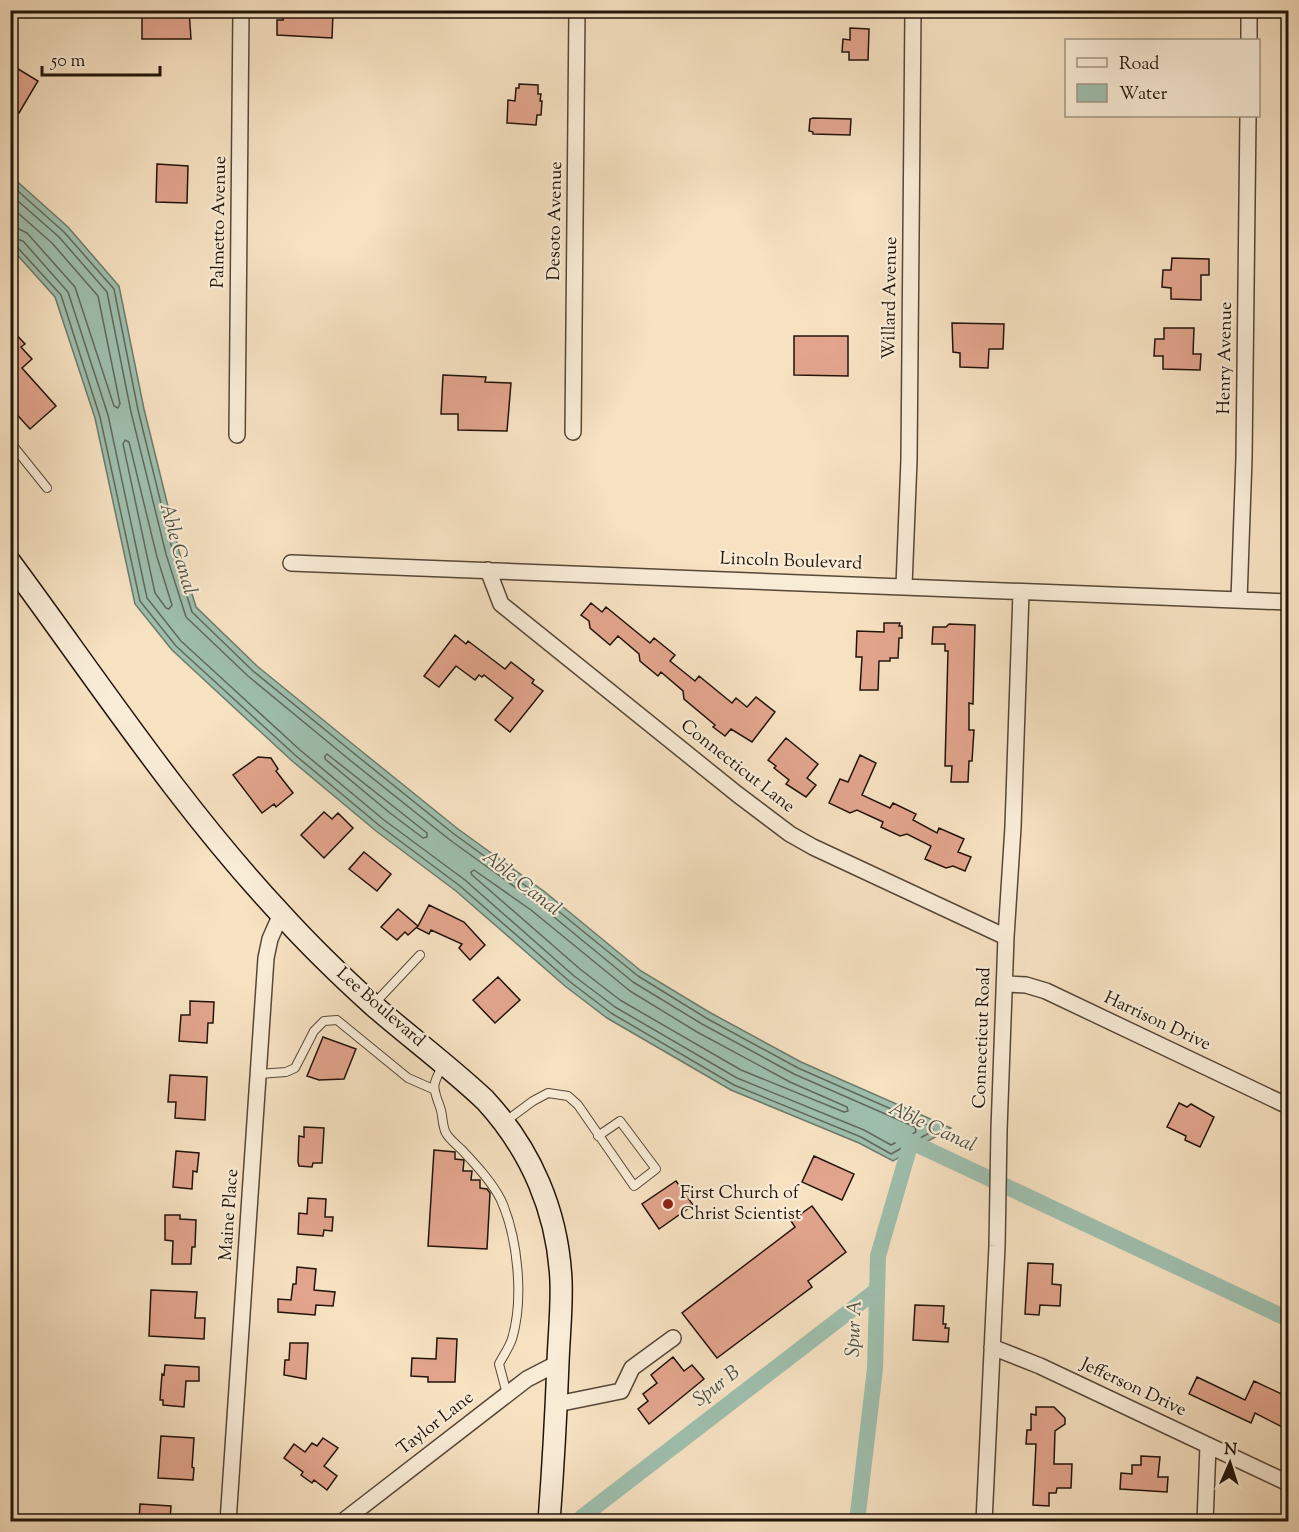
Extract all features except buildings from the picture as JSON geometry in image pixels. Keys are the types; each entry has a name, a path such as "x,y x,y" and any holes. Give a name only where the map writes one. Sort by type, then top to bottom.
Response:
{"main road":[{"name":"Lee Boulevard","path":"10,562 185,800 233,860 281,914 373,1005 485,1100 504,1122 523,1151 543,1191 554,1229 561,1280 557,1404 549,1521"}],"street":[{"name":"Palmetto Avenue","path":"237,435 241,10"},
{"name":"Desoto Avenue","path":"573,432 577,10"},
{"name":"Willard Avenue","path":"904,586 909,460 913,10"},
{"path":"1249,10 1249,39"},
{"name":"Henry Avenue","path":"1239,600 1244,458 1248,117"},
{"name":"Lincoln Boulevard","path":"291,563 1288,602"},
{"name":"Connecticut Lane","path":"488,570 501,604 790,834 813,847 1006,937"},
{"name":"Connecticut Road","path":"984,1521 997,1246 1006,937 1013,827 1021,592"},
{"name":"Maine Place","path":"228,1521 266,958 270,939 281,914"},
{"name":"Harrison Drive","path":"1006,984 1026,985 1046,991 1288,1106"},
{"path":"557,1404 621,1391 632,1368 674,1338"},
{"name":"Jefferson Drive","path":"992,1347 1040,1366 1288,1484"},
{"name":"Taylor Lane","path":"342,1521 527,1379 558,1363"},
{"path":"1205,1521 1208,1446"}],"lane":[{"path":"10,442 47,488"},
{"path":"373,1005 420,955"},
{"path":"259,1074 286,1072 296,1068 314,1031 324,1021 337,1020 408,1078 433,1089"},
{"path":"444,1064 434,1081 433,1089 441,1108 446,1133 478,1167 500,1197 510,1222 516,1269 517,1311 511,1341 500,1364 507,1394"},
{"path":"504,1122 548,1093 568,1096 578,1105 598,1136 634,1186 656,1169 620,1121 598,1136"}],"water":[{"path":"11,176 68,227 119,286 144,409 179,551 196,607 257,666 458,829 545,892 641,971 709,1012 801,1062 951,1128 893,1161 859,1143 731,1090 607,1018 565,986 456,891 376,831 291,760 172,650 135,604 95,418 55,297 11,248"}],"waterway":[{"name":"Able Canal","path":"901,1137 1288,1319"},
{"name":"Spur A","path":"857,1522 875,1369 878,1256 911,1142"},
{"name":"Spur B","path":"582,1517 877,1290"}],"place":[{"name":"First Church of Christ Scientist","path":"668,1204"}]}
